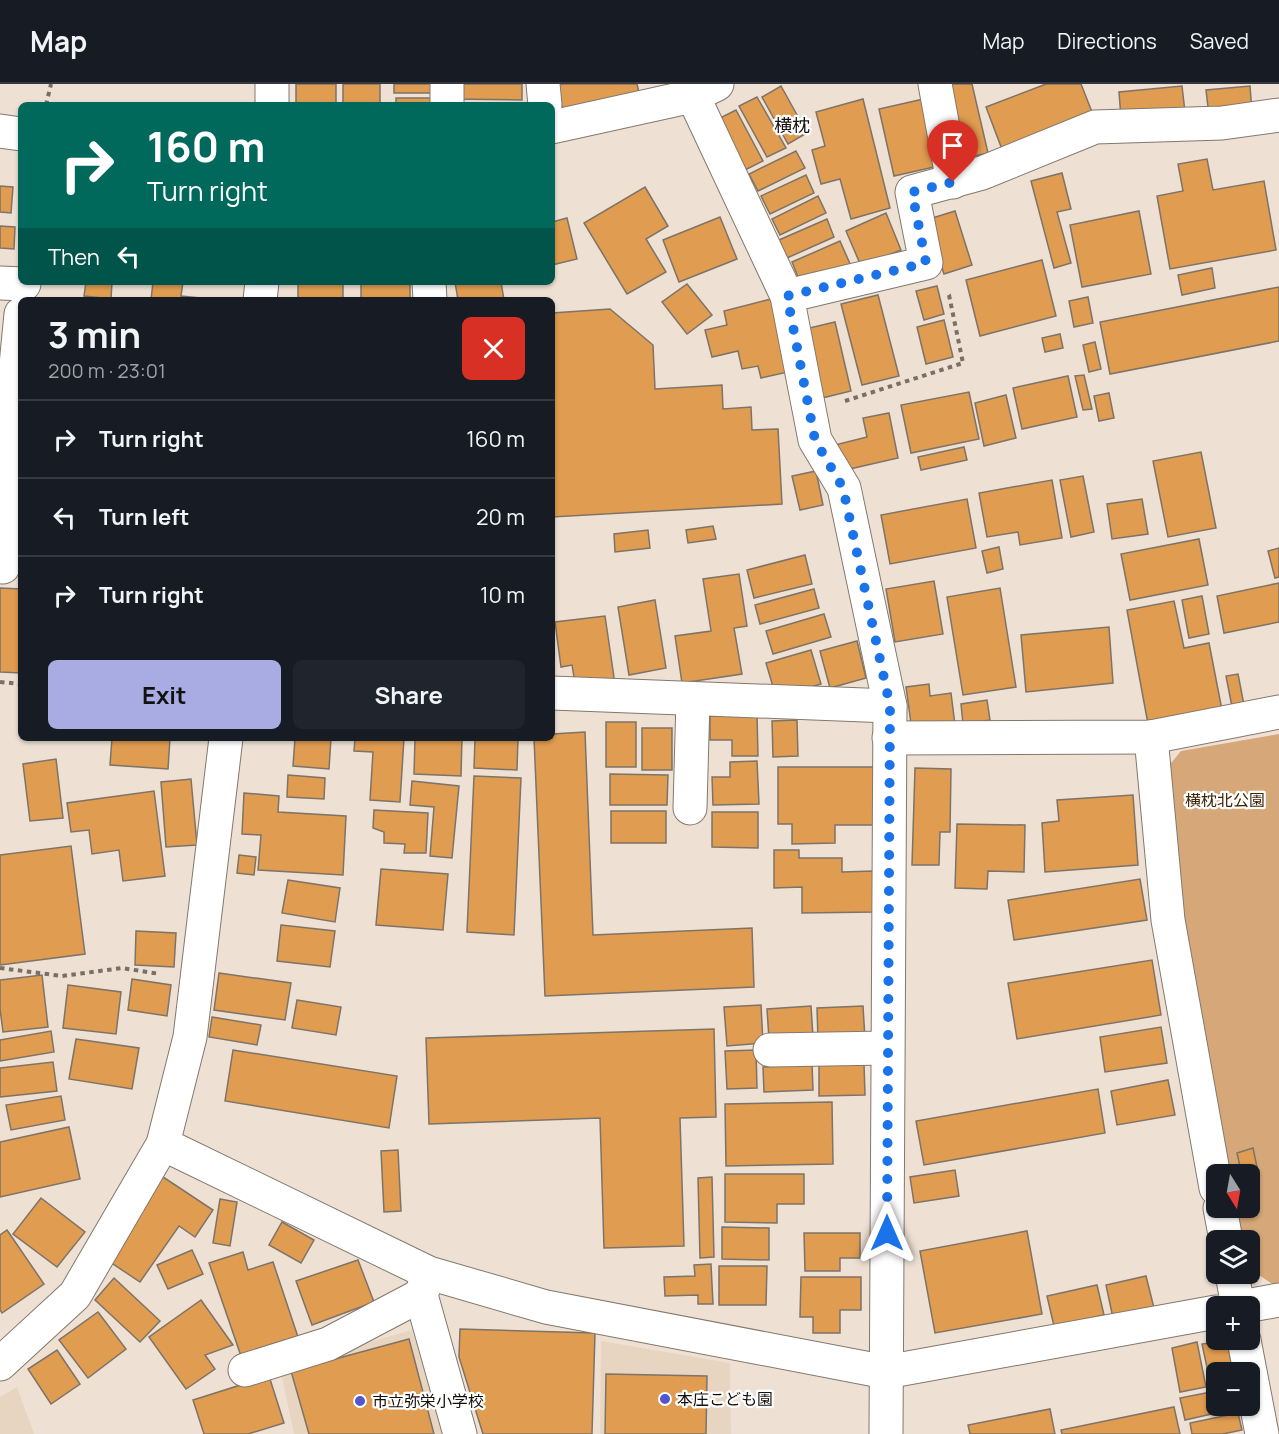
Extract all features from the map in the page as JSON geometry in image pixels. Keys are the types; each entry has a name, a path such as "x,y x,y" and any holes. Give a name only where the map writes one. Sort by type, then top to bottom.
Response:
{"street":[{"path":"272,84 272,102"},
{"path":"543,84 545,102"},
{"path":"936,84 953,182"},
{"path":"555,126 700,88 787,296 815,440 843,488 890,706 886,1434"},
{"path":"787,296 926,263 912,192 982,173 1095,127 1222,123 1279,115"},
{"path":"0,131 18,134"},
{"path":"8,567 18,293"},
{"path":"555,693 890,706"},
{"path":"690,808 693,699"},
{"path":"889,738 1151,737 1279,712"},
{"path":"1151,737 1168,920 1212,1164"},
{"path":"2,1358 75,1295 163,1144 190,1036 226,741"},
{"path":"770,1050 887,1048"},
{"path":"163,1144 425,1284 886,1372 1206,1314"},
{"path":"245,1370 328,1344 425,1284"},
{"path":"425,1284 460,1434"},
{"path":"1260,1303 1279,1300"},
{"path":"1246,1350 1262,1434"}],"path":[{"path":"47,102 51,84"},
{"path":"809,411 963,363 949,295 926,263"},
{"path":"0,682 18,684"},
{"path":"0,968 62,976 122,968 197,979"}],"shaded area":[{"name":"市立弥栄小学校","path":"412,1330 444,1434 294,1434 280,1368"},
{"name":"本庄こども園","path":"601,1341 730,1363 731,1434 600,1434"},
{"path":"17,1387 34,1434 0,1434 0,1397"}],"green space":[{"name":"横枕北公園","path":"1279,734 1279,1287 1260,1276 1260,1230 1241,1230 1239,1218 1260,1218 1260,1164 1228,1164 1180,924 1167,768 1181,751"}],"building":[{"path":"296,84 336,84 336,102 296,102"},
{"path":"343,84 380,84 380,102 343,102"},
{"path":"394,84 439,84 439,93 394,93"},
{"path":"452,84 522,84 522,100 452,99"},
{"path":"637,84 641,101 564,116 557,85"},
{"path":"943,84 972,84 988,153 961,159"},
{"path":"1046,84 1081,84 1094,117 1003,152 986,107"},
{"path":"781,86 807,133 788,144 762,97"},
{"path":"1182,86 1185,112 1121,118 1119,92"},
{"path":"1250,86 1252,112 1209,116 1206,90"},
{"path":"757,97 786,148 767,157 739,106"},
{"path":"396,98 436,98 436,102 396,102"},
{"path":"928,98 943,165 894,176 879,109"},
{"path":"863,99 890,208 851,219 840,179 821,184 812,150 825,146 816,112"},
{"path":"736,110 763,161 745,170 718,119"},
{"path":"796,151 805,168 758,191 749,174"},
{"path":"1207,159 1213,190 1264,181 1276,250 1170,269 1157,196 1183,191 1178,164"},
{"path":"1062,173 1071,209 1057,212 1071,263 1054,268 1031,181"},
{"path":"806,175 814,193 770,214 761,196"},
{"path":"0,186 13,187 11,213 0,212"},
{"path":"645,187 668,226 646,239 666,272 627,294 584,223"},
{"path":"818,196 826,213 780,235 772,219"},
{"path":"955,211 972,265 944,274 926,220"},
{"path":"1139,211 1151,274 1082,287 1070,225"},
{"path":"886,213 901,250 861,266 846,231"},
{"path":"720,217 737,259 679,282 663,240"},
{"path":"567,218 577,259 555,264 555,221"},
{"path":"827,219 834,237 787,258 779,240"},
{"path":"0,226 15,227 14,249 0,248"},
{"path":"840,241 851,266 802,287 792,262"},
{"path":"1042,260 1056,316 980,336 966,280"},
{"path":"1212,268 1215,288 1182,295 1178,275"},
{"path":"687,284 712,315 687,334 662,302"},
{"path":"86,285 112,285 111,297 84,296"},
{"path":"153,285 183,285 181,296 191,297 151,297"},
{"path":"298,285 343,285 343,297 298,297"},
{"path":"361,285 410,285 410,297 361,297"},
{"path":"456,285 502,285 504,297 458,297"},
{"path":"937,286 944,314 924,320 916,291"},
{"path":"1279,287 1279,341 1110,374 1100,322"},
{"path":"878,295 899,376 862,385 841,304"},
{"path":"1088,297 1093,323 1074,327 1069,301"},
{"path":"771,299 788,372 761,378 758,366 742,369 738,351 712,357 705,330 727,325 724,311"},
{"path":"610,309 653,345 655,389 722,385 723,409 751,407 752,430 778,429 782,504 555,517 555,313"},
{"path":"944,320 953,357 926,364 917,327"},
{"path":"835,322 851,391 818,399 801,330"},
{"path":"1060,334 1063,348 1045,352 1042,338"},
{"path":"1095,342 1101,369 1089,372 1083,345"},
{"path":"1084,375 1092,409 1083,410 1075,376"},
{"path":"1068,376 1077,417 1022,429 1013,388"},
{"path":"969,392 979,439 911,453 901,405"},
{"path":"1109,393 1114,418 1099,421 1094,396"},
{"path":"1006,395 1016,438 984,446 975,403"},
{"path":"889,413 898,458 841,471 835,445 867,437 863,418"},
{"path":"964,447 967,460 921,470 918,457"},
{"path":"1201,452 1216,528 1168,537 1153,461"},
{"path":"816,471 823,505 800,510 792,476"},
{"path":"1083,476 1094,532 1071,537 1060,480"},
{"path":"1052,480 1062,538 1020,545 1018,532 987,537 979,493"},
{"path":"967,499 976,548 890,564 881,515"},
{"path":"1142,499 1148,534 1112,539 1107,504"},
{"path":"713,526 716,539 688,543 686,530"},
{"path":"648,530 650,548 615,552 614,534"},
{"path":"1199,539 1208,585 1130,600 1121,554"},
{"path":"999,547 1003,569 987,573 982,551"},
{"path":"1279,548 1279,577 1275,578 1268,551"},
{"path":"805,555 812,584 754,598 747,570"},
{"path":"739,574 747,626 734,628 742,674 682,683 675,636 711,631 703,579"},
{"path":"934,581 943,634 895,642 886,589"},
{"path":"1279,583 1279,622 1224,633 1217,596"},
{"path":"0,588 18,589 18,673 0,672"},
{"path":"1000,588 1016,687 963,695 947,597"},
{"path":"814,589 819,608 760,624 755,605"},
{"path":"1202,596 1209,634 1189,638 1182,600"},
{"path":"655,600 666,668 629,675 618,607"},
{"path":"1174,601 1184,648 1209,643 1222,710 1148,724 1127,610"},
{"path":"824,614 831,637 773,654 766,631"},
{"path":"605,616 615,684 576,689 572,665 561,667 555,622"},
{"path":"1109,627 1113,683 1026,692 1021,635"},
{"path":"857,641 866,678 830,688 820,651"},
{"path":"811,650 821,684 776,697 766,663"},
{"path":"1238,674 1244,705 1232,707 1226,676"},
{"path":"929,684 930,696 951,693 955,725 912,731 906,687"},
{"path":"987,700 990,720 963,724 961,704"},
{"path":"757,714 758,756 732,756 732,740 710,740 710,716"},
{"path":"797,720 798,756 773,757 772,721"},
{"path":"606,722 636,722 636,767 606,767"},
{"path":"642,728 672,728 672,770 642,770"},
{"path":"585,732 593,935 752,928 754,987 545,996 534,741 555,741 555,734"},
{"path":"112,741 170,741 168,769 110,765"},
{"path":"295,741 331,741 329,769 293,766"},
{"path":"355,741 404,741 400,802 370,800 373,752 354,751"},
{"path":"415,741 462,741 461,776 414,774"},
{"path":"475,741 518,741 517,770 474,768"},
{"path":"56,759 63,818 30,821 23,764"},
{"path":"757,761 759,804 713,805 712,777 730,777 730,762"},
{"path":"778,767 876,767 876,825 835,825 835,843 792,844 792,824 778,824"},
{"path":"915,768 951,769 950,832 940,832 939,865 912,865"},
{"path":"610,774 668,775 667,805 610,805"},
{"path":"288,775 325,778 324,799 287,797"},
{"path":"474,776 521,778 514,935 467,932"},
{"path":"191,779 197,845 166,847 161,782"},
{"path":"412,781 459,786 452,858 430,856 434,807 410,805"},
{"path":"154,791 165,876 123,881 119,850 92,854 89,830 71,832 67,803"},
{"path":"244,793 279,796 278,812 346,816 343,875 258,870 261,835 242,834"},
{"path":"1133,795 1138,865 1045,872 1042,823 1059,821 1057,800"},
{"path":"374,810 428,813 426,853 404,853 405,844 384,843 384,832 373,828"},
{"path":"611,811 666,811 666,843 611,843"},
{"path":"712,812 758,812 758,848 712,847"},
{"path":"957,824 1025,825 1024,872 988,871 987,889 955,888"},
{"path":"71,846 85,954 0,965 0,855"},
{"path":"774,850 799,850 799,858 842,858 842,872 873,871 874,912 802,913 802,887 774,888"},
{"path":"239,855 256,857 254,875 237,873"},
{"path":"381,869 448,874 443,930 376,925"},
{"path":"1140,879 1147,920 1014,940 1008,900"},
{"path":"288,880 340,888 335,922 282,913"},
{"path":"281,925 335,931 330,967 277,961"},
{"path":"136,931 176,933 174,967 135,965"},
{"path":"1152,960 1161,1015 1017,1039 1008,983"},
{"path":"219,973 291,983 285,1020 214,1010"},
{"path":"42,975 48,1027 3,1032 0,980"},
{"path":"132,979 171,985 167,1016 128,1010"},
{"path":"68,985 121,992 116,1034 63,1028"},
{"path":"297,1000 341,1007 336,1035 292,1028"},
{"path":"761,1005 763,1043 727,1046 724,1007"},
{"path":"811,1006 813,1037 769,1039 767,1009"},
{"path":"863,1006 865,1039 818,1040 817,1008"},
{"path":"212,1017 261,1025 257,1045 209,1037"},
{"path":"1161,1027 1167,1063 1105,1072 1100,1037"},
{"path":"714,1029 716,1117 680,1118 684,1246 604,1248 600,1118 429,1124 426,1038"},
{"path":"51,1031 54,1052 0,1061 0,1040"},
{"path":"76,1039 139,1048 132,1089 69,1079"},
{"path":"233,1050 397,1076 389,1128 225,1101"},
{"path":"756,1050 757,1088 727,1089 725,1051"},
{"path":"53,1062 57,1091 0,1097 0,1068"},
{"path":"812,1064 813,1090 764,1092 763,1067"},
{"path":"819,1064 864,1064 865,1095 819,1096"},
{"path":"1168,1080 1175,1115 1117,1125 1111,1091"},
{"path":"1098,1089 1105,1133 924,1165 916,1121"},
{"path":"61,1096 65,1120 11,1130 6,1105"},
{"path":"832,1102 833,1164 726,1166 725,1104"},
{"path":"69,1127 80,1179 0,1197 0,1142"},
{"path":"1253,1148 1256,1164 1239,1164 1237,1153"},
{"path":"398,1150 401,1211 384,1212 381,1151"},
{"path":"955,1170 959,1196 914,1203 910,1177"},
{"path":"157,1173 213,1210 195,1237 179,1226 140,1282 101,1256"},
{"path":"725,1174 804,1174 804,1204 777,1204 777,1223 725,1222"},
{"path":"712,1177 714,1257 700,1258 698,1178"},
{"path":"41,1198 85,1232 57,1267 13,1234"},
{"path":"220,1199 237,1202 230,1246 213,1243"},
{"path":"282,1222 314,1240 301,1263 269,1245"},
{"path":"722,1227 769,1228 769,1260 722,1259"},
{"path":"7,1230 44,1284 2,1313 0,1310 0,1235"},
{"path":"1027,1231 1042,1314 935,1333 920,1251"},
{"path":"804,1233 860,1233 860,1258 840,1258 840,1271 805,1271"},
{"path":"192,1250 203,1274 168,1289 157,1265"},
{"path":"243,1252 248,1270 273,1262 298,1337 241,1356 209,1263"},
{"path":"358,1260 374,1302 312,1325 296,1281"},
{"path":"711,1264 713,1304 698,1304 698,1295 665,1296 664,1277 695,1276 694,1265"},
{"path":"719,1266 767,1266 766,1305 719,1305"},
{"path":"1146,1276 1154,1308 1113,1318 1106,1285"},
{"path":"801,1277 861,1277 861,1310 840,1310 840,1333 813,1333 813,1317 800,1317"},
{"path":"114,1278 160,1321 140,1342 95,1300"},
{"path":"1097,1285 1104,1315 1054,1326 1047,1296"},
{"path":"201,1300 233,1345 205,1355 215,1369 186,1389 149,1337"},
{"path":"98,1312 126,1349 88,1378 59,1340"},
{"path":"460,1329 595,1333 592,1434 483,1434 459,1357"},
{"name":"市立弥栄小学校","path":"409,1339 434,1434 309,1434 291,1371"},
{"path":"1197,1342 1206,1387 1180,1392 1172,1348"},
{"path":"1206,1343 1206,1350 1229,1350 1231,1362 1206,1363 1202,1344"},
{"path":"57,1350 80,1384 51,1404 28,1369"},
{"path":"606,1374 707,1376 706,1434 605,1434"},
{"path":"269,1376 284,1423 248,1434 204,1434 193,1400"},
{"path":"1206,1393 1206,1415 1185,1420 1180,1398"},
{"path":"1174,1407 1180,1434 1062,1434 1061,1430"},
{"path":"1050,1409 1055,1434 970,1434 968,1425"},
{"path":"1224,1416 1239,1416 1242,1430 1223,1434 1192,1434 1190,1423"}],"place":[{"name":"本庄こども園","path":"665,1399"},
{"name":"市立弥栄小学校","path":"360,1401"}],"district":[{"name":"横枕","path":"792,126"}],"route":[{"path":"887,1233 890,706 843,488 815,440 787,296 926,263 912,192 953,182"}]}
